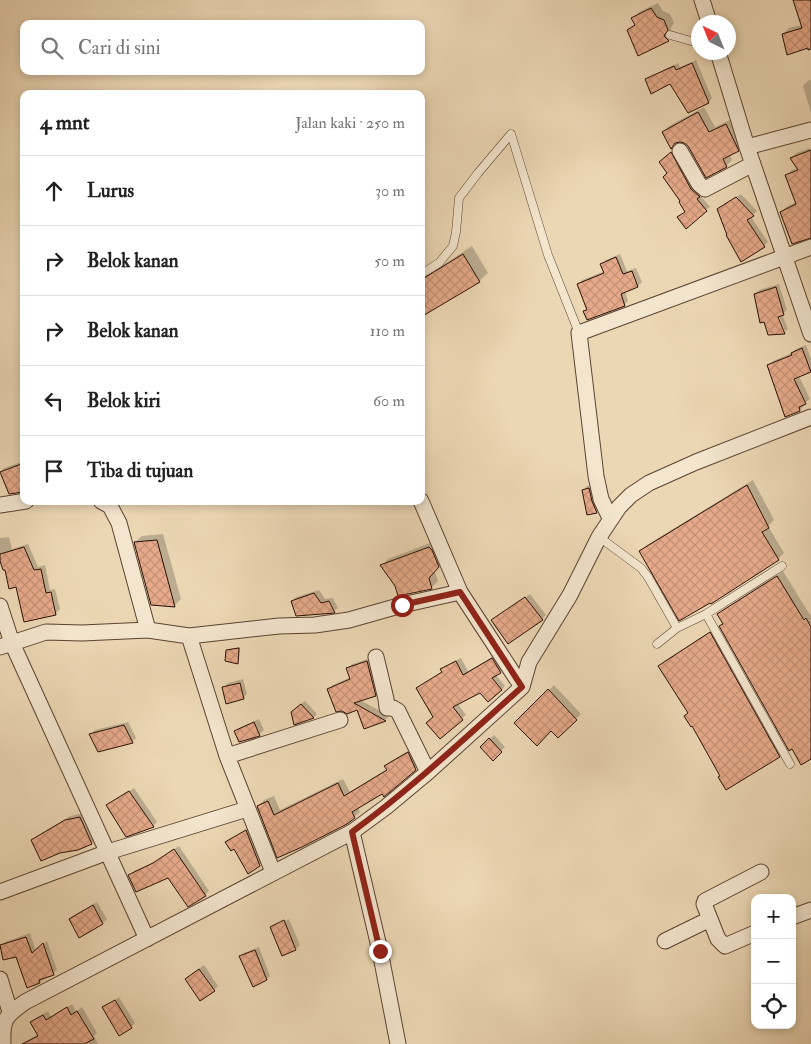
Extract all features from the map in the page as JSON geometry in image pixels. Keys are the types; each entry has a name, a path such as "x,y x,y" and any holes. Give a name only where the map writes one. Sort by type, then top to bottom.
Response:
{"street":[{"path":"702,0 707,15"},
{"path":"720,60 747,147 811,334"},
{"path":"747,147 811,130"},
{"path":"680,151 699,184 705,189 753,164"},
{"path":"610,518 601,499 596,476 579,333 811,247"},
{"path":"5,1019 25,1002 352,832 386,807 428,772 522,687 529,662 570,595 598,537 610,518 631,495 649,483 696,462 811,417"},
{"path":"0,505 20,502"},
{"path":"108,505 119,523 148,630"},
{"path":"423,505 460,592 522,687"},
{"path":"6,645 46,632 82,633 148,630 189,636 349,620 402,605 460,592"},
{"path":"0,606 6,645 108,852 147,939"},
{"path":"189,636 227,756 273,872"},
{"path":"376,657 387,708 393,708 398,711 428,772"},
{"path":"227,756 340,720"},
{"path":"0,892 108,852 247,809"},
{"path":"352,832 380,951 398,1044"},
{"path":"751,935 724,946 718,939 704,904 705,900 761,872"},
{"path":"796,915 811,910"},
{"path":"665,941 710,919"},
{"path":"0,979 5,1019 3,1044"}],"lane":[{"path":"670,35 691,41"},
{"path":"425,272 439,263 452,246 456,232 458,198 511,134 548,255 579,333"},
{"path":"598,537 641,568 677,628"},
{"path":"657,644 677,628 706,614 782,566"},
{"path":"706,614 790,764"}],"building":[{"path":"793,0 811,0 811,49 808,50 808,48 787,55 782,34 802,28"},
{"path":"651,8 657,17 664,20 668,30 664,36 669,41 638,56 627,30 635,25 631,18"},
{"path":"692,63 709,103 688,113 670,84 651,94 645,79 674,66 676,70"},
{"path":"698,112 709,132 726,124 739,151 723,159 727,167 706,178 688,146 680,142 675,143 671,149 662,132"},
{"path":"811,150 811,238 792,244 780,212 796,204 785,175 798,170 790,158"},
{"path":"671,152 691,189 700,197 697,199 707,211 686,229 677,217 685,212 680,201 663,177 667,173 659,162"},
{"path":"736,197 754,216 747,220 765,247 741,262 726,235 717,209"},
{"path":"463,254 480,282 425,315 425,278"},
{"path":"616,257 623,274 632,271 638,287 621,294 625,306 587,320 583,311 587,310 577,284 604,273 600,264"},
{"path":"776,287 784,315 778,317 785,334 768,335 764,322 760,323 754,294"},
{"path":"802,348 811,372 794,379 806,404 799,407 800,411 785,417 767,365 792,355 791,353"},
{"path":"20,464 20,493 9,494 0,472"},
{"path":"747,485 769,528 762,532 779,560 711,604 679,621 639,551"},
{"path":"589,488 597,513 587,515 582,490"},
{"path":"157,540 175,607 151,605 134,542"},
{"path":"24,547 34,570 41,569 46,593 51,592 56,615 24,622 16,587 9,589 5,570 3,570 0,561 0,554"},
{"path":"429,547 439,567 429,578 432,589 398,596 395,586 380,565"},
{"path":"777,576 804,620 806,618 811,627 811,759 801,765 792,749 789,751 719,626 723,624 717,614"},
{"path":"314,593 321,603 329,601 335,613 296,616 291,601"},
{"path":"525,597 543,620 508,644 491,620"},
{"path":"710,632 780,757 726,790 692,726 684,716 688,713 658,666"},
{"path":"239,648 238,664 225,661 226,650"},
{"path":"492,658 501,673 492,678 502,690 488,702 480,693 453,707 463,720 440,739 426,723 433,717 416,688 442,672 440,669 456,661 463,675"},
{"path":"367,661 376,696 354,703 386,721 364,729 357,710 347,714 342,711 336,712 327,689 350,679 346,668"},
{"path":"240,683 244,699 226,704 222,687"},
{"path":"548,689 577,720 558,738 551,731 537,746 514,723"},
{"path":"301,704 314,718 294,725 291,712"},
{"path":"254,722 260,736 239,742 234,731"},
{"path":"124,725 133,743 98,752 89,734"},
{"path":"489,738 502,752 493,761 480,747"},
{"path":"408,752 416,770 384,797 382,794 352,812 355,818 347,824 277,858 257,806 268,801 274,815 338,783 344,796 387,770 384,766"},
{"path":"129,791 154,827 126,837 106,805"},
{"path":"80,817 92,844 78,850 60,853 41,861 31,840 65,820"},
{"path":"246,830 260,866 248,874 234,849 231,851 225,842"},
{"path":"174,849 206,896 188,907 168,878 136,892 128,875 153,863"},
{"path":"93,905 103,924 79,938 69,919"},
{"path":"284,920 296,950 282,956 270,927"},
{"path":"26,937 32,953 43,943 54,975 39,980 40,983 27,988 16,957 3,960 0,945"},
{"path":"255,950 267,980 253,987 239,956"},
{"path":"199,969 215,991 200,1001 185,979"},
{"path":"115,1000 132,1028 119,1036 102,1007"},
{"path":"67,1007 71,1015 77,1011 94,1039 84,1044 22,1044 38,1036 30,1022 43,1015 46,1020"}],"route":[{"path":"380,951 352,832 428,772 522,687 460,592 402,605"}]}
